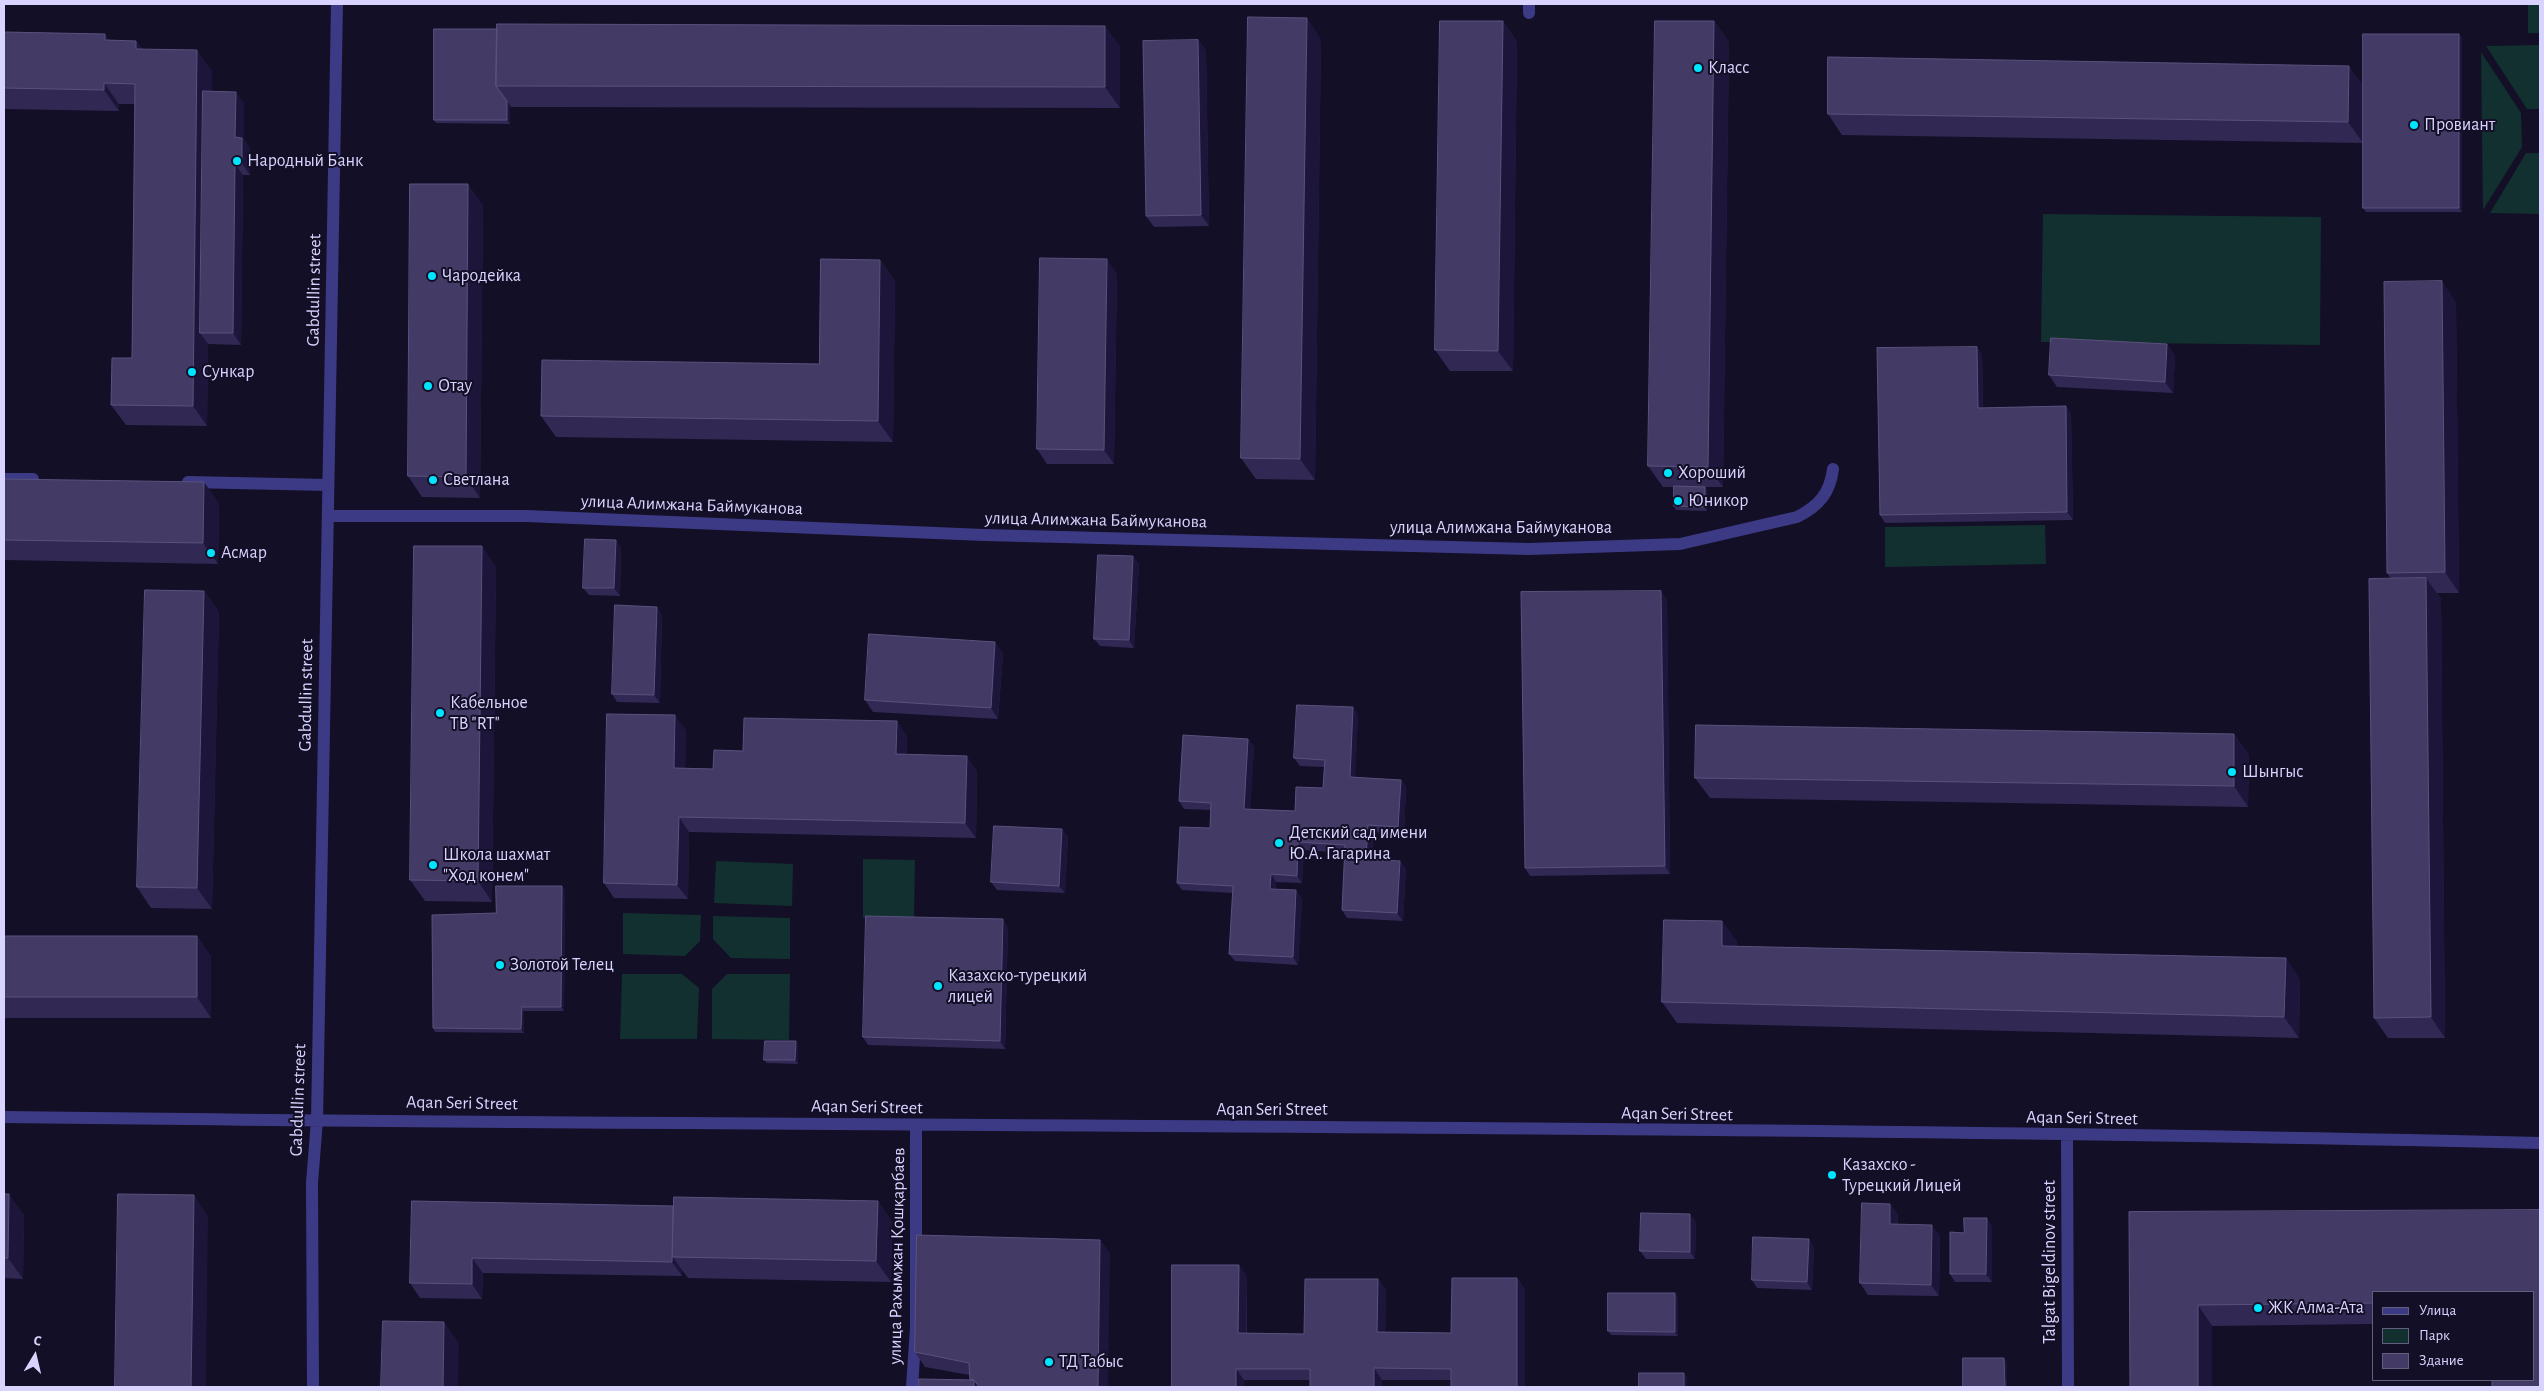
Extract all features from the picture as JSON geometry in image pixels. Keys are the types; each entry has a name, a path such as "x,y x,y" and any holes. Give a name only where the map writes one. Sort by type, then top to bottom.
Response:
{"street":[{"name":"Gabdullin street","path":"313,1387 312,1183 317,1120 337,4"},
{"name":"улица Алимжана Баймуканова","path":"328,516 526,516 984,535 1529,549 1680,544 1797,517 1813,509 1824,497 1831,484 1833,469"},
{"path":"4,479 42,479"},
{"path":"178,482 328,485"},
{"name":"Aqan Seri Street","path":"4,1117 2308,1138 2540,1143"},
{"name":"улица Рахымжан Қошқарбаев","path":"912,1387 916,1328 916,1126"},
{"name":"Talgat Bigeldinov street","path":"2066,1136 2068,1387"}],"green space":[{"path":"2528,4 2540,4 2540,33 2528,33"},
{"path":"2540,45 2540,109 2527,109 2486,46"},
{"path":"2481,52 2521,113 2522,147 2483,210"},
{"path":"2526,153 2540,153 2540,214 2490,213"},
{"path":"2043,214 2321,217 2320,345 2041,342"},
{"path":"2045,525 2046,564 1885,567 1885,527"},
{"path":"863,859 915,860 914,919 863,918"},
{"path":"716,861 793,864 792,906 714,903"},
{"path":"623,913 701,915 700,941 685,956 623,954"},
{"path":"713,916 790,918 790,959 731,958 713,939"},
{"path":"622,974 682,974 699,988 697,1039 620,1039"},
{"path":"727,974 790,974 789,1040 712,1039 712,989"}],"building":[{"path":"1248,17 1307,18 1300,459 1241,458"},
{"path":"1440,21 1503,21 1498,351 1435,350"},
{"path":"1655,21 1714,21 1708,467 1648,466"},
{"path":"497,24 1105,26 1105,87 496,86"},
{"path":"434,29 497,29 496,86 507,101 507,120 434,120"},
{"path":"4,32 105,34 105,40 136,41 136,49 197,50 193,406 111,405 112,358 132,358 135,84 104,83 104,90 4,88"},
{"name":"Провиант","path":"2363,34 2459,34 2459,208 2363,208"},
{"path":"1198,40 1201,215 1146,216 1143,41"},
{"path":"1828,57 2349,66 2348,122 1828,114"},
{"path":"203,91 236,92 235,137 242,138 242,164 235,164 233,333 200,333"},
{"path":"410,184 468,184 466,477 408,476"},
{"path":"1040,258 1107,259 1104,450 1037,449"},
{"path":"821,259 880,260 878,421 541,416 542,360 819,364"},
{"path":"2442,281 2445,572 2387,573 2384,282"},
{"path":"2051,338 2167,344 2165,382 2049,375"},
{"path":"1977,347 1978,408 2066,406 2067,512 1880,515 1877,348"},
{"path":"4,479 204,482 203,543 4,540"},
{"path":"1674,486 1705,487 1705,507 1674,506"},
{"path":"585,539 616,540 614,588 583,588"},
{"path":"414,546 482,546 478,881 410,880"},
{"path":"1098,555 1133,556 1129,640 1094,639"},
{"path":"2426,578 2431,1017 2374,1018 2369,579"},
{"path":"145,590 204,591 197,888 137,887"},
{"path":"1661,591 1665,866 1525,868 1521,592"},
{"path":"615,605 657,607 654,695 612,694"},
{"path":"869,634 995,642 991,708 865,700"},
{"name":"Детский сад имени Ю.А. Гагарина","path":"1297,705 1353,707 1350,777 1401,780 1398,827 1368,825 1366,859 1400,861 1397,913 1342,910 1345,845 1298,842 1297,876 1271,874 1270,889 1296,890 1293,957 1229,954 1233,886 1177,883 1180,827 1210,828 1211,803 1179,801 1183,735 1248,739 1244,809 1295,811 1296,787 1323,788 1325,760 1294,758"},
{"path":"607,714 675,715 674,768 713,769 714,750 743,751 744,718 897,721 896,754 967,756 965,823 679,817 677,885 604,883"},
{"path":"1696,725 2234,734 2234,786 1695,778"},
{"path":"994,826 1062,829 1059,886 991,882"},
{"name":"Золотой Телец","path":"496,886 562,886 561,1007 522,1007 521,1029 433,1028 432,915 496,913"},
{"name":"Казахско-турецкий лицей","path":"866,916 1003,919 1000,1041 863,1037"},
{"path":"1664,920 1722,921 1722,946 2286,958 2284,1017 1662,1002"},
{"path":"4,936 197,936 197,997 4,997"},
{"path":"765,1041 796,1041 795,1060 764,1060"},
{"path":"4,1194 9,1194 8,1258 4,1258"},
{"path":"118,1194 194,1195 191,1387 115,1387"},
{"path":"674,1197 878,1201 876,1261 673,1257"},
{"path":"412,1201 673,1206 672,1262 472,1258 472,1284 410,1283"},
{"path":"1862,1203 1890,1204 1890,1224 1932,1225 1931,1285 1860,1283"},
{"path":"2540,1210 2540,1387 2492,1387 2492,1381 2534,1381 2534,1291 2372,1291 2372,1303 2198,1305 2198,1387 2130,1387 2129,1212"},
{"path":"1641,1213 1690,1214 1690,1252 1640,1251"},
{"path":"1964,1218 1987,1218 1986,1274 1950,1274 1950,1232 1964,1233"},
{"path":"917,1235 1100,1240 1098,1387 979,1387 974,1380 970,1380 969,1363 915,1352"},
{"path":"1753,1237 1809,1239 1807,1282 1752,1280"},
{"path":"1172,1265 1239,1265 1238,1333 1304,1334 1305,1279 1378,1279 1377,1332 1451,1333 1452,1278 1517,1278 1517,1387 1451,1387 1451,1369 1374,1368 1374,1387 1310,1387 1310,1369 1236,1369 1236,1387 1172,1387"},
{"path":"1608,1293 1675,1293 1675,1332 1608,1331"},
{"path":"383,1321 444,1322 443,1387 381,1387"},
{"path":"1963,1358 2004,1358 2005,1387 1963,1387"},
{"path":"1639,1373 1684,1373 1684,1387 1639,1387"},
{"path":"919,1379 974,1380 974,1387 919,1387"}],"place":[{"name":"Класс","path":"1698,68"},
{"name":"Провиант","path":"2414,125"},
{"name":"Народный Банк","path":"237,161"},
{"name":"Чародейка","path":"432,276"},
{"name":"Сункар","path":"192,372"},
{"name":"Отау","path":"428,386"},
{"name":"Хороший","path":"1668,473"},
{"name":"Светлана","path":"433,480"},
{"name":"Юникор","path":"1678,501"},
{"name":"Асмар","path":"211,553"},
{"name":"Кабельное ТВ \"RT\"","path":"440,713"},
{"name":"Шынгыс","path":"2232,772"},
{"name":"Детский сад имени Ю.А. Гагарина","path":"1279,843"},
{"name":"Школа шахмат \"Ход конем\"","path":"433,865"},
{"name":"Золотой Телец","path":"500,965"},
{"name":"Казахско-турецкий лицей","path":"938,986"},
{"name":"Казахско - Турецкий Лицей","path":"1832,1175"},
{"name":"ЖК Алма-Ата","path":"2258,1308"},
{"name":"ТД Табыс","path":"1049,1362"}]}
